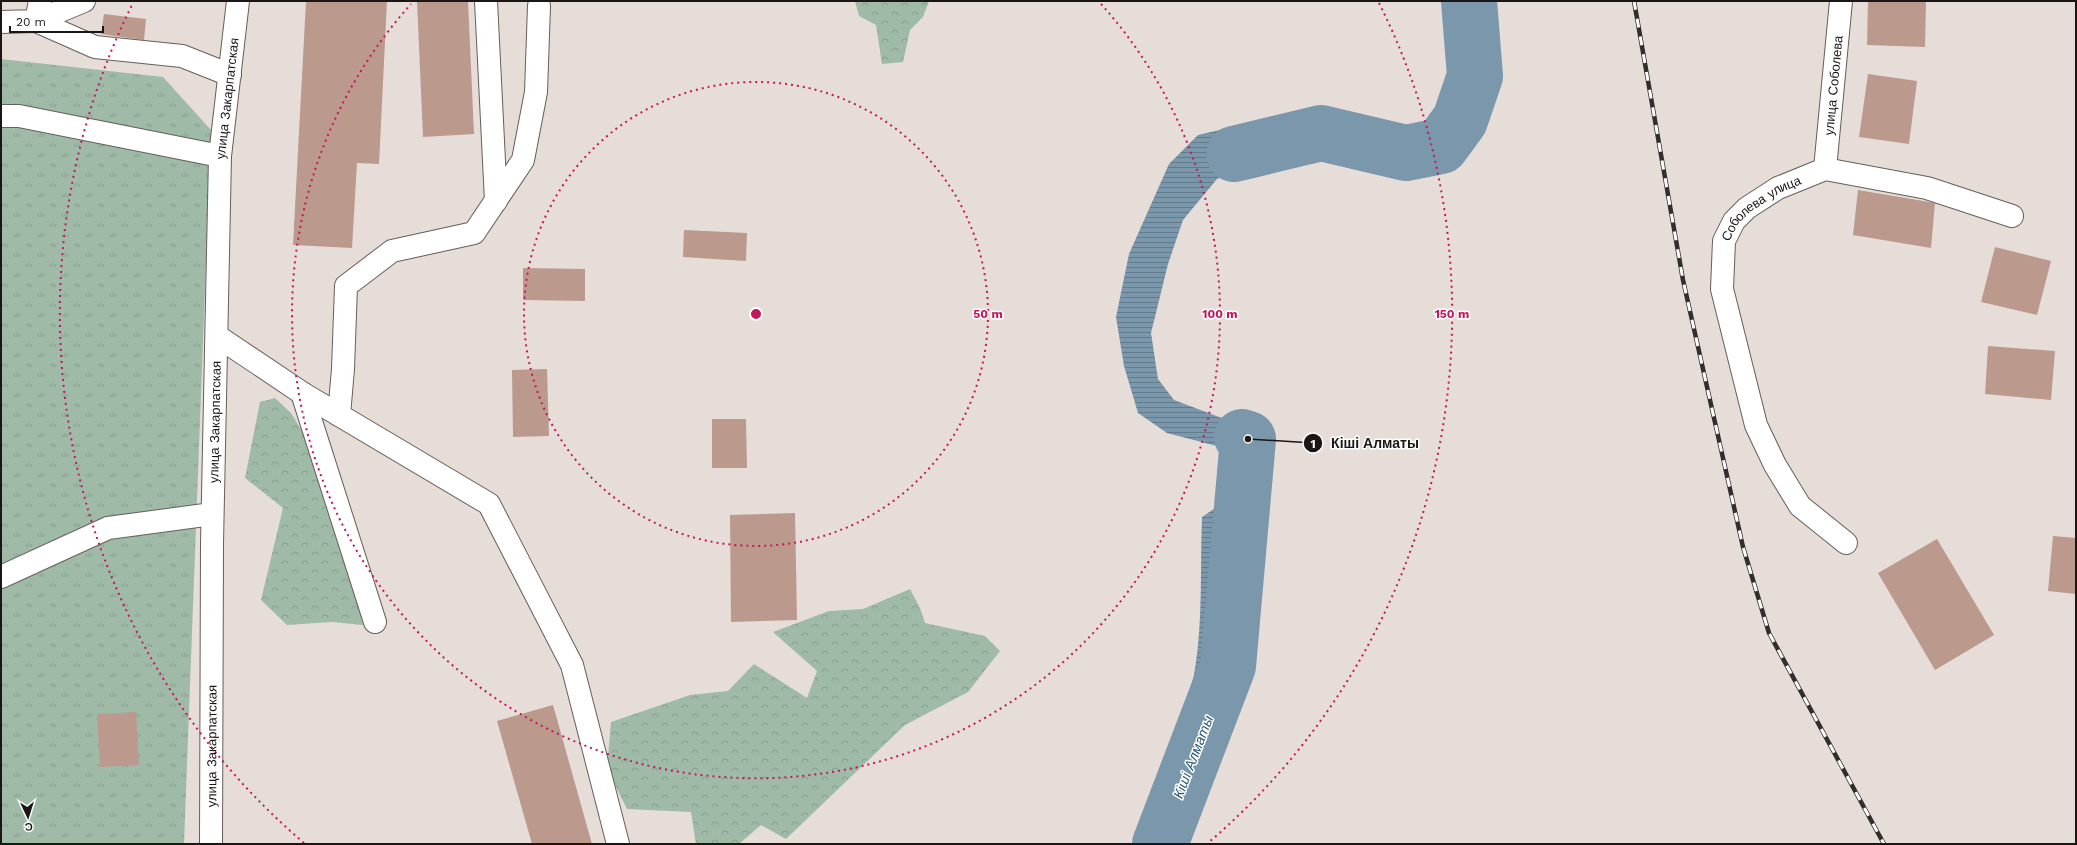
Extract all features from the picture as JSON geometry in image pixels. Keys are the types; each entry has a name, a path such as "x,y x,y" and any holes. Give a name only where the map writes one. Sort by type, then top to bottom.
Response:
{"street":[{"path":"1,22 38,11 84,1"},
{"name":"улица Закарпатская","path":"212,844 212,514 218,336 220,156 238,1"},
{"path":"486,1 496,201"},
{"name":"улица Соболева","path":"1824,169 1841,1"},
{"path":"339,415 343,369 346,286 392,251 474,233 523,160 536,92 539,6"},
{"path":"38,11 95,47 182,56 230,75"},
{"path":"1,116 19,116 220,156"},
{"path":"1824,169 1927,188 2012,216"},
{"name":"Соболева улица","path":"1824,169 1778,188 1747,208 1734,221 1724,241 1722,289 1756,425 1775,465 1800,506 1846,543"},
{"path":"218,336 302,393 489,504 572,665 618,844"},
{"path":"302,393 375,622"},
{"path":"1,577 108,528 212,514"}],"green space":[{"path":"855,1 929,1 923,17 910,30 903,62 882,64 876,25 859,16"},
{"path":"1,59 163,77 211,130 184,844 1,844"},
{"path":"275,398 291,413 307,439 357,587 363,625 332,622 287,625 261,600 283,508 245,478 260,402"},
{"path":"910,589 920,608 925,623 985,636 1000,651 968,692 905,725 786,839 761,825 739,844 696,844 691,812 627,809 607,769 611,722 690,695 728,691 754,664 807,698 817,671 773,632 829,611 863,609"}],"water":[{"path":"1309,121 1308,147 1261,159 1217,179 1183,220 1168,264 1151,333 1158,379 1174,400 1219,417 1250,425 1262,453 1256,488 1232,523 1223,567 1224,635 1210,718 1181,844 1144,844 1173,735 1189,694 1195,669 1198,650 1200,612 1202,517 1227,500 1238,476 1228,449 1167,433 1138,413 1124,366 1116,317 1129,254 1169,164 1198,135 1254,122"}],"building":[{"path":"306,1 387,1 379,164 357,163 352,248 293,245"},
{"path":"417,1 468,1 474,134 423,137"},
{"path":"1868,1 1926,1 1925,47 1867,45"},
{"path":"104,14 146,19 144,40 101,34"},
{"path":"1868,74 1917,81 1909,144 1859,137"},
{"path":"1858,190 1935,203 1931,248 1853,235"},
{"path":"684,230 747,233 746,261 683,257"},
{"path":"1995,247 2051,261 2037,315 1981,302"},
{"path":"523,268 585,269 585,301 523,300"},
{"path":"1988,346 2055,351 2051,400 1985,394"},
{"path":"547,369 549,436 513,437 512,370"},
{"path":"712,419 746,419 747,468 712,468"},
{"path":"795,513 797,620 731,622 730,515"},
{"path":"2053,536 2076,538 2076,594 2048,591"},
{"path":"1937,539 1994,635 1935,670 1878,573"},
{"path":"553,705 592,844 532,844 497,721"},
{"path":"136,712 139,765 100,767 97,714"}],"waterway":[{"name":"Кіші Алматы","path":"1234,154 1321,133 1406,153 1441,146 1460,120 1475,76 1469,1"},
{"name":"Кіші Алматы","path":"1160,844 1228,666 1248,439 1242,437"}],"railway":[{"path":"1634,1 1683,280 1743,547 1769,633 1884,844"}],"place":[{"name":"Кіші Алматы","path":"1248,439"}]}
